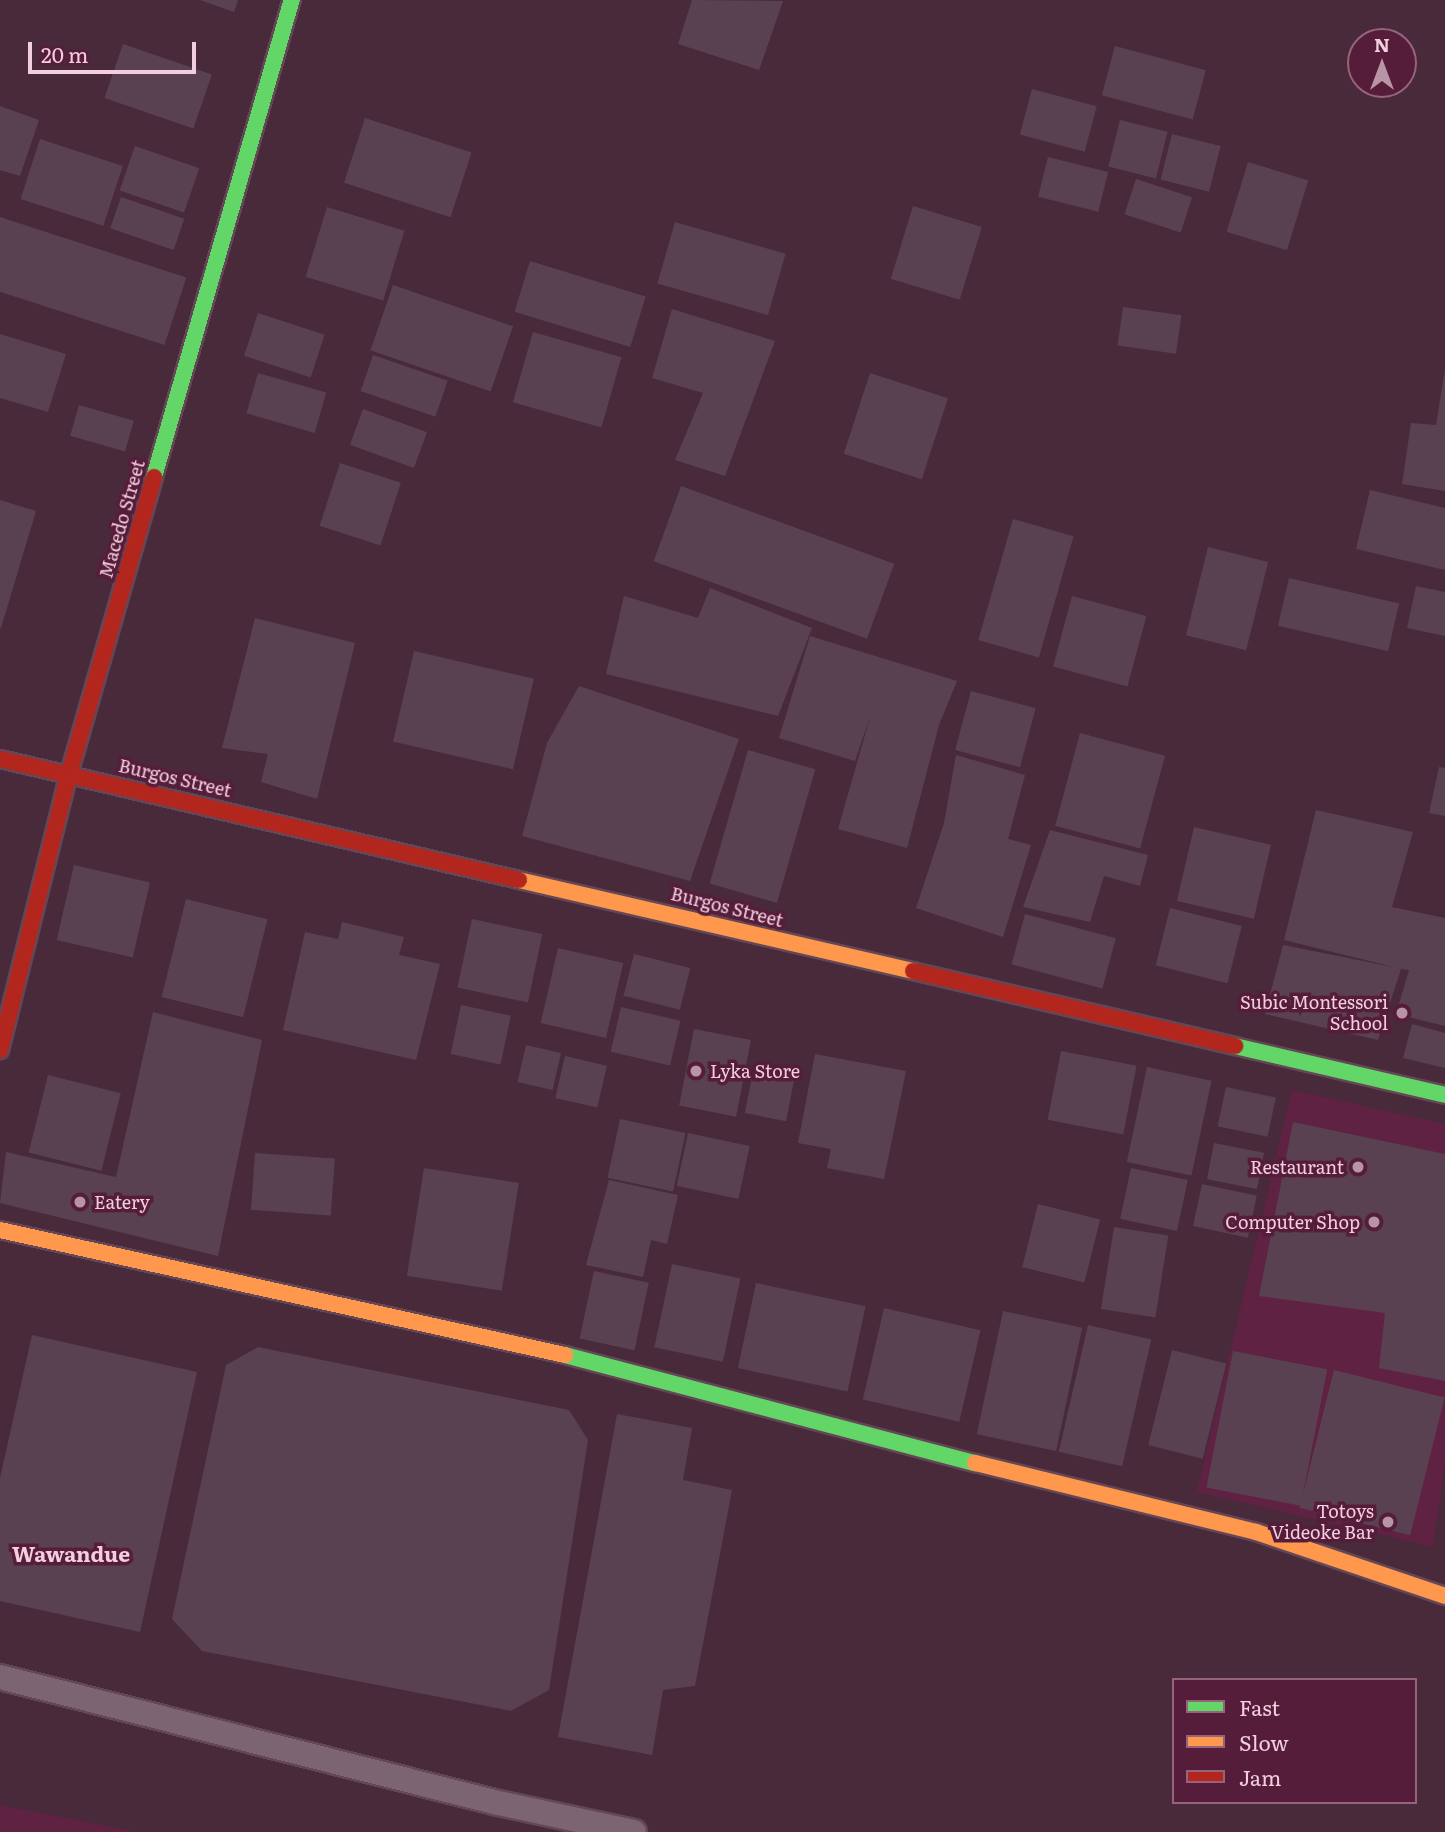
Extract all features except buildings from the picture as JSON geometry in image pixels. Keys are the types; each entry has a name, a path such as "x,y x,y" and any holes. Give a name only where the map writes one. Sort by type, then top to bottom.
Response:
{"street":[{"name":"Macedo Street","path":"0,1051 69,774 292,0"},
{"name":"Burgos Street","path":"0,760 1445,1095"},
{"path":"0,1230 542,1349 953,1458 1256,1532 1445,1596"}],"lane":[{"path":"0,1677 494,1802 634,1832"}],"shaded area":[{"path":"1292,1090 1445,1124 1445,1463 1433,1547 1197,1492"},
{"path":"0,1805 137,1832 0,1832"}],"traffic: fast":[{"path":"154,477 292,0"},
{"path":"1235,1046 1445,1095"},
{"path":"565,1355 975,1463"}],"traffic: slow":[{"path":"519,880 913,971"},
{"path":"0,1230 565,1355"},
{"path":"975,1463 1256,1532 1445,1596"}],"traffic: jam":[{"path":"0,1050 69,774 154,477"},
{"path":"0,759 519,880"},
{"path":"913,971 1235,1046"}],"place":[{"name":"Subic Montessori School","path":"1402,1013"},
{"name":"Lyka Store","path":"696,1071"},
{"name":"Restaurant","path":"1358,1167"},
{"name":"Eatery","path":"80,1202"},
{"name":"Computer Shop","path":"1374,1222"},
{"name":"Totoys Videoke Bar","path":"1388,1522"}],"district":[{"name":"Wawandue","path":"71,1553"}]}
